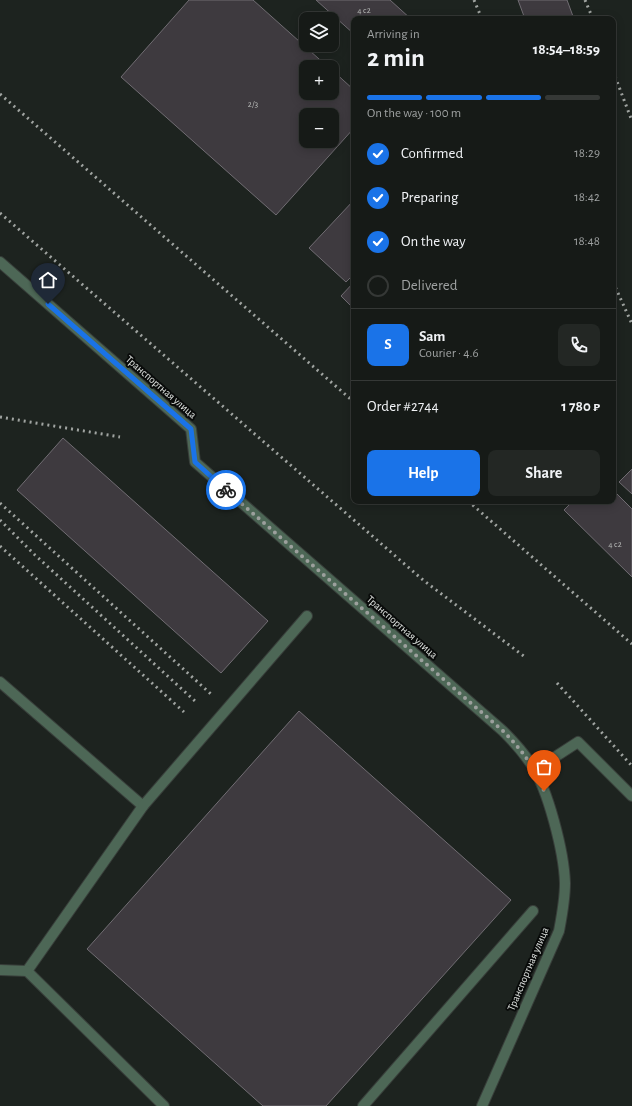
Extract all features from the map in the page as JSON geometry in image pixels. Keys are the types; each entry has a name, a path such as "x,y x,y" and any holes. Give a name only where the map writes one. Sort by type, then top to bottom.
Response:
{"street":[{"name":"Транспортная улица","path":"0,262 191,429 195,462 503,731 520,749 535,770 548,804 558,839 565,881 564,907 559,931 482,1106"},
{"path":"27,971 142,806 307,616"},
{"path":"0,682 142,806"},
{"path":"535,770 578,742 632,796"},
{"path":"363,1106 533,911"},
{"path":"0,970 27,971 164,1106"}],"building":[{"path":"189,0 253,0 299,41 299,52 311,52 320,60 299,60 299,100 339,100 339,76 351,87 351,131 339,145 339,108 299,108 299,148 336,148 276,215 121,77"},
{"path":"316,0 390,0 408,16 351,16 351,31 339,21 339,12 329,12"},
{"path":"518,0 567,0 573,16 524,16"},
{"path":"351,203 351,277 346,282 309,248"},
{"path":"351,285 351,306 341,296"},
{"path":"63,438 268,621 221,673 17,490"},
{"path":"632,469 632,494 619,482"},
{"path":"616,493 632,509 632,577 564,510 570,504 616,504"},
{"path":"299,711 511,900 326,1106 263,1106 87,949"}],"railway":[{"path":"474,0 481,16"},
{"path":"585,0 592,16"},
{"path":"616,79 632,121"},
{"path":"0,94 351,399"},
{"path":"0,213 423,580 525,657"},
{"path":"616,289 632,324"},
{"path":"0,417 120,437"},
{"path":"0,503 212,695"},
{"path":"471,504 632,644"},
{"path":"0,520 35,555 196,702"},
{"path":"0,546 184,712"},
{"path":"557,683 632,766"}],"way so far":[{"path":"226,490 503,731 520,749 531,764 544,791"}],"route":[{"path":"48,304 191,429 195,462 226,490"}]}
